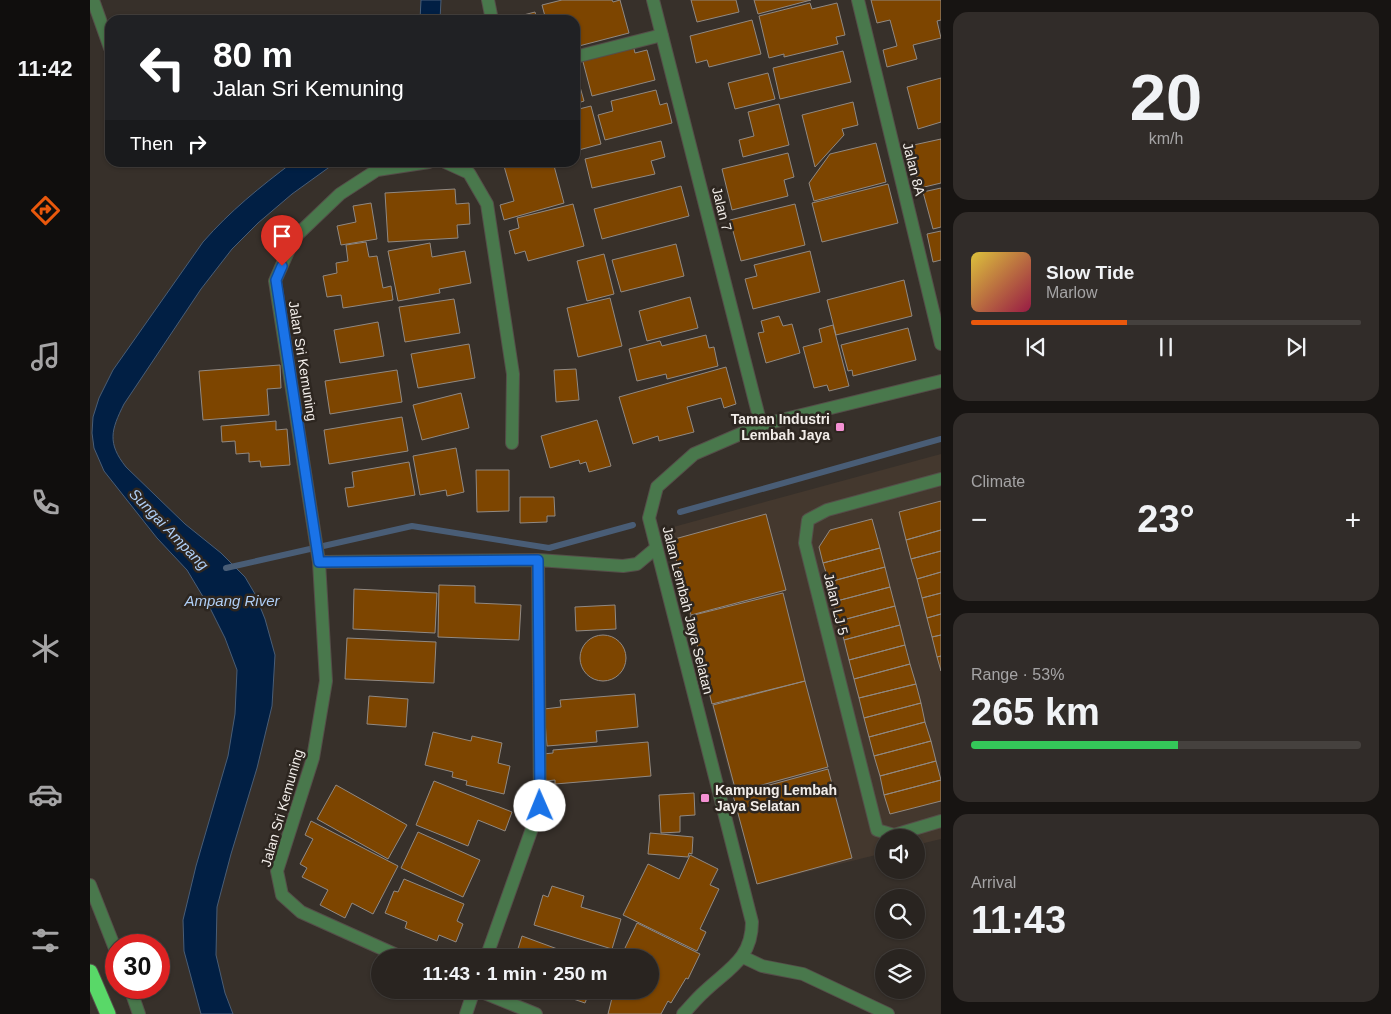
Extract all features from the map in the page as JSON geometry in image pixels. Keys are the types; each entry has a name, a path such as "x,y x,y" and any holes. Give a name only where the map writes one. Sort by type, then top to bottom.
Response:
{"highway":[{"path":"90,972 108,1014"}],"street":[{"path":"93,0 105,34"},
{"path":"488,0 491,15"},
{"name":"Jalan 7","path":"653,0 762,425"},
{"name":"Jalan 8A","path":"858,0 941,344"},
{"path":"580,56 662,35"},
{"name":"Jalan Sri Kemuning","path":"383,949 301,912 282,895 277,872 313,758 326,681 318,558 276,280 294,238 340,194 378,170 397,167"},
{"path":"456,167 469,173 487,204 513,374 512,443"},
{"name":"Jalan Lembah Jaya Selatan","path":"682,1014 743,956 751,937 752,922 649,518 657,487 694,454 762,425 941,381"},
{"name":"Jalan LJ 5","path":"941,479 827,510 808,520 805,543 877,830 894,834 941,821"},
{"path":"318,558 538,560 623,566 637,564 656,548"},
{"path":"489,949 540,806 538,560"},
{"path":"90,885 109,934"},
{"path":"743,956 762,966 803,974 888,1014"},
{"path":"134,999 140,1014"},
{"path":"466,1014 472,999"},
{"path":"498,999 536,1014"}],"shaded area":[{"path":"941,454 941,839 925,843 925,829 875,829 875,855 758,884 666,529"}],"water":[{"path":"421,0 441,0 440,15 420,15"},
{"name":"Ampang River","path":"287,167 329,167 292,194 258,223 232,249 201,289 124,404 116,421 113,436 116,451 126,467 185,524 221,553 245,577 255,594 265,619 275,655 272,706 257,768 217,907 216,955 225,993 233,1014 201,1014 184,951 183,920 196,866 228,756 235,714 237,670 225,638 211,610 187,570 157,538 104,471 94,448 92,433 93,417 99,398 113,370 203,242 224,220"}],"building":[{"path":"562,0 612,0 613,2 620,0 629,33 580,46 580,15 545,15 542,5"},
{"path":"691,0 736,0 739,12 697,22"},
{"path":"754,0 811,0 758,14"},
{"path":"871,0 941,0 941,20 937,21 941,38 913,45 917,59 887,67 883,50 897,46 890,20 877,23"},
{"path":"810,3 812,9 837,3 845,35 836,37 838,44 784,57 784,54 769,58 759,16"},
{"path":"535,12 536,15 523,15"},
{"path":"752,20 761,54 709,67 707,60 696,63 690,36"},
{"path":"633,45 635,53 647,50 655,80 592,96 582,58"},
{"path":"843,51 851,82 780,99 773,68"},
{"path":"768,73 775,99 735,109 728,83"},
{"path":"941,78 941,122 918,129 907,87"},
{"path":"580,87 584,101 580,102"},
{"path":"656,90 660,105 667,103 672,123 605,140 598,115 613,111 611,101"},
{"path":"853,102 858,125 842,129 844,135 815,167 802,115"},
{"path":"779,104 789,145 743,157 739,140 754,136 748,112"},
{"path":"591,106 601,144 580,150 580,109"},
{"path":"941,139 941,183 920,188 909,146"},
{"path":"661,141 665,157 651,161 655,174 592,188 585,159"},
{"path":"876,143 886,182 814,201 809,183 830,154"},
{"path":"788,153 794,177 784,180 788,196 732,210 722,169"},
{"path":"504,167 554,167 564,203 504,220 500,205 514,201"},
{"path":"888,184 898,223 822,242 812,203"},
{"path":"681,186 689,216 602,239 594,209"},
{"path":"941,188 941,227 933,229 923,192"},
{"path":"455,189 456,204 469,203 470,224 457,225 458,238 388,242 385,193"},
{"path":"371,203 377,239 341,245 337,226 356,222 353,206"},
{"path":"573,204 584,246 528,261 525,251 515,254 509,231 519,228 517,218"},
{"path":"795,204 805,245 741,261 730,220"},
{"path":"941,231 941,260 933,262 927,234"},
{"path":"366,242 369,257 377,256 383,288 391,286 393,300 343,308 341,295 327,297 323,276 337,273 336,263 348,261 346,245"},
{"path":"430,243 432,257 465,251 471,283 439,289 440,293 398,301 388,251"},
{"path":"676,244 684,276 621,292 612,260"},
{"path":"810,251 820,292 753,309 745,279 757,276 754,265"},
{"path":"604,254 614,294 587,301 577,261"},
{"path":"904,280 912,316 836,335 827,300"},
{"path":"690,297 698,328 647,341 639,311"},
{"path":"610,298 622,346 578,357 567,308"},
{"path":"454,299 460,333 405,342 399,307"},
{"path":"779,316 783,326 792,324 800,353 766,363 758,333 764,332 761,321"},
{"path":"378,322 384,356 340,363 334,330"},
{"path":"833,325 849,386 829,391 827,385 814,388 803,347 822,342 819,329"},
{"path":"908,328 916,360 853,376 852,370 848,371 841,345"},
{"path":"706,335 709,348 714,347 718,366 667,379 666,374 637,381 629,349 660,341 662,346"},
{"path":"469,344 475,378 418,388 411,354"},
{"path":"280,365 281,388 267,389 269,415 203,420 199,371"},
{"path":"726,367 736,404 724,408 721,398 687,407 694,432 659,441 658,436 633,444 619,397"},
{"path":"576,369 579,400 556,402 554,370"},
{"path":"397,370 402,402 330,414 325,381"},
{"path":"461,393 469,428 422,440 413,405"},
{"path":"402,417 408,451 329,464 324,430"},
{"path":"597,420 611,466 589,472 586,462 580,464 579,460 550,468 541,436"},
{"path":"276,421 276,430 287,429 290,465 261,467 260,461 249,462 249,453 236,454 235,441 222,442 221,426"},
{"path":"456,448 464,492 447,496 446,490 420,495 413,456"},
{"path":"409,462 415,495 348,507 345,488 354,487 352,472"},
{"path":"476,470 509,470 509,511 477,512"},
{"path":"520,497 554,497 555,516 547,516 547,522 520,523"},
{"path":"941,501 941,530 906,540 899,512"},
{"path":"766,514 786,590 691,615 671,540"},
{"path":"872,519 880,548 823,563 819,547 830,530"},
{"path":"941,530 941,551 911,559 906,540"},
{"path":"880,548 885,567 829,582 823,563"},
{"path":"941,551 941,572 917,579 911,559"},
{"path":"885,567 890,587 833,602 829,582"},
{"path":"941,572 941,593 922,598 917,579"},
{"path":"439,585 475,586 475,603 521,605 519,640 438,637"},
{"path":"890,587 895,606 839,621 833,602"},
{"path":"354,589 437,593 435,633 353,629"},
{"path":"783,593 805,681 712,704 690,616"},
{"path":"941,593 941,614 927,618 922,598"},
{"path":"615,605 616,629 576,631 575,607"},
{"path":"895,606 900,625 844,640 839,621"},
{"path":"941,614 941,635 932,637 927,618"},
{"path":"900,625 905,645 849,660 844,640"},
{"path":"603,635 616,639 622,645 626,658 622,671 616,677 603,681 590,677 584,671 580,658 584,645 590,639"},
{"path":"941,635 941,656 937,657 932,637"},
{"path":"347,638 436,642 434,683 345,679"},
{"path":"905,645 910,664 854,679 849,660"},
{"path":"941,656 941,671 937,657"},
{"path":"910,664 916,684 859,698 854,679"},
{"path":"805,681 828,767 736,792 713,705"},
{"path":"916,684 921,703 864,718 859,698"},
{"path":"635,694 638,727 596,731 597,742 547,746 544,709 561,707 560,700"},
{"path":"369,696 408,699 406,727 367,724"},
{"path":"921,703 925,722 869,737 864,718"},
{"path":"925,722 931,741 874,756 869,737"},
{"path":"433,732 471,741 472,736 502,743 498,763 510,766 504,794 466,785 467,781 452,777 453,772 425,765"},
{"path":"931,741 936,761 880,776 874,756"},
{"path":"648,742 651,776 555,784 555,780 546,781 543,754 553,753 553,750"},
{"path":"936,761 941,780 884,795 880,776"},
{"path":"828,769 852,858 757,884 733,795"},
{"path":"941,780 941,801 890,814 884,795"},
{"path":"434,781 512,812 505,831 478,820 468,846 416,825"},
{"path":"336,785 407,825 388,859 317,819"},
{"path":"694,793 695,815 680,816 680,832 661,833 659,795"},
{"path":"311,821 398,866 373,914 352,903 345,918 320,905 328,890 302,877 307,868 300,864 313,839 305,835"},
{"path":"418,832 480,860 463,897 401,868"},
{"path":"650,833 693,837 692,854 689,853 688,857 648,854"},
{"path":"690,855 718,869 710,885 719,889 700,929 706,932 697,951 623,915 648,864 679,879"},
{"path":"404,879 464,904 457,921 463,924 456,942 439,935 437,941 405,928 407,922 385,913 394,891 398,892"},
{"path":"552,886 584,896 581,907 621,919 612,949 534,925 543,895 548,897"},
{"path":"637,923 700,954 688,979 686,978 671,1003 668,1001 661,1014 608,1014 612,999 659,999 659,949 625,948"},
{"path":"522,936 557,949 518,949"},
{"path":"573,999 587,999 585,1003"}],"waterway":[{"path":"680,512 941,439"},
{"path":"226,568 412,526 549,548 633,525"}],"place":[{"name":"Taman Industri Lembah Jaya","path":"840,427"},
{"name":"Kampung Lembah Jaya Selatan","path":"705,798"}],"route":[{"path":"282,266 276,280 319,562 538,560 540,806"}],"water label":[{"name":"Sungai Ampang","path":"169,529"}]}
